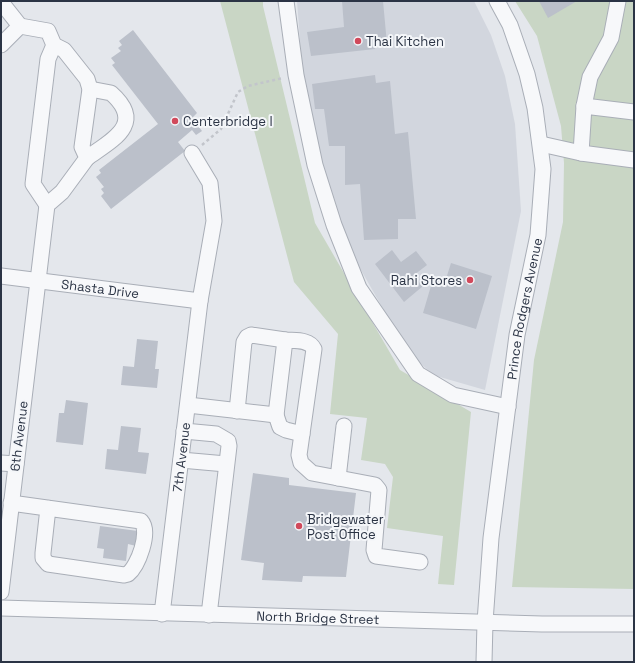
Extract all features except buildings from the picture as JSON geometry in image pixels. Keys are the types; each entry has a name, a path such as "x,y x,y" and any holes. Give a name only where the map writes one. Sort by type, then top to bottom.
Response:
{"street":[{"path":"286,1 296,75 315,165 334,225 360,288 418,374 453,395 508,407"},
{"name":"Prince Rodgers Avenue","path":"484,662 485,622 491,538 517,335 538,235 543,169 528,74 510,25 497,1"},
{"path":"581,153 586,91 590,77 611,38 618,1"},
{"path":"1,2 20,26 48,31 54,45 64,50 87,79 90,89 82,147 87,158"},
{"path":"1,45 20,26"},
{"path":"54,45 48,59 33,184 47,205 62,192 87,158 120,133 126,125 125,111 111,93 90,89"},
{"path":"584,106 634,112"},
{"path":"540,144 581,153 634,160"},
{"name":"7th Avenue","path":"162,614 200,301 214,221 210,184 192,153"},
{"name":"6th Avenue","path":"1,592 11,503 8,464 37,281 47,205"},
{"name":"Shasta Drive","path":"1,276 200,301"},
{"path":"237,410 244,342 247,337 251,335 308,342 314,349 299,455 301,463 312,473 374,485 379,490 374,550 376,556 420,562"},
{"path":"285,340 276,415 280,427 302,434"},
{"path":"188,404 276,415"},
{"path":"338,478 344,426"},
{"path":"184,431 216,434 228,441 229,446 209,615"},
{"path":"181,460 226,464"},
{"path":"11,503 48,508 141,521 143,523 144,536 139,559 135,568 128,574 124,575 48,564 43,558 48,508"},
{"name":"North Bridge Street","path":"1,608 162,614 634,624"}],"path":[{"path":"192,153 221,130 238,92 248,86 296,75"}],"shaded area":[{"path":"297,1 474,1 491,35 505,76 515,124 521,211 485,390 433,375 415,358 398,335 349,249 305,109"}],"green space":[{"path":"220,1 263,1 315,223 400,370 471,412 454,585 438,584 443,536 387,528 393,477 385,464 361,460 367,418 330,414 338,334 294,282"},
{"path":"515,1 634,1 634,589 512,587 534,360 563,222 564,163 561,126 537,36"}],"place":[{"name":"Thai Kitchen","path":"358,41"},
{"name":"Centerbridge I","path":"175,121"},
{"name":"Rahi Stores","path":"470,280"},
{"name":"Bridgewater Post Office","path":"299,526"}]}
